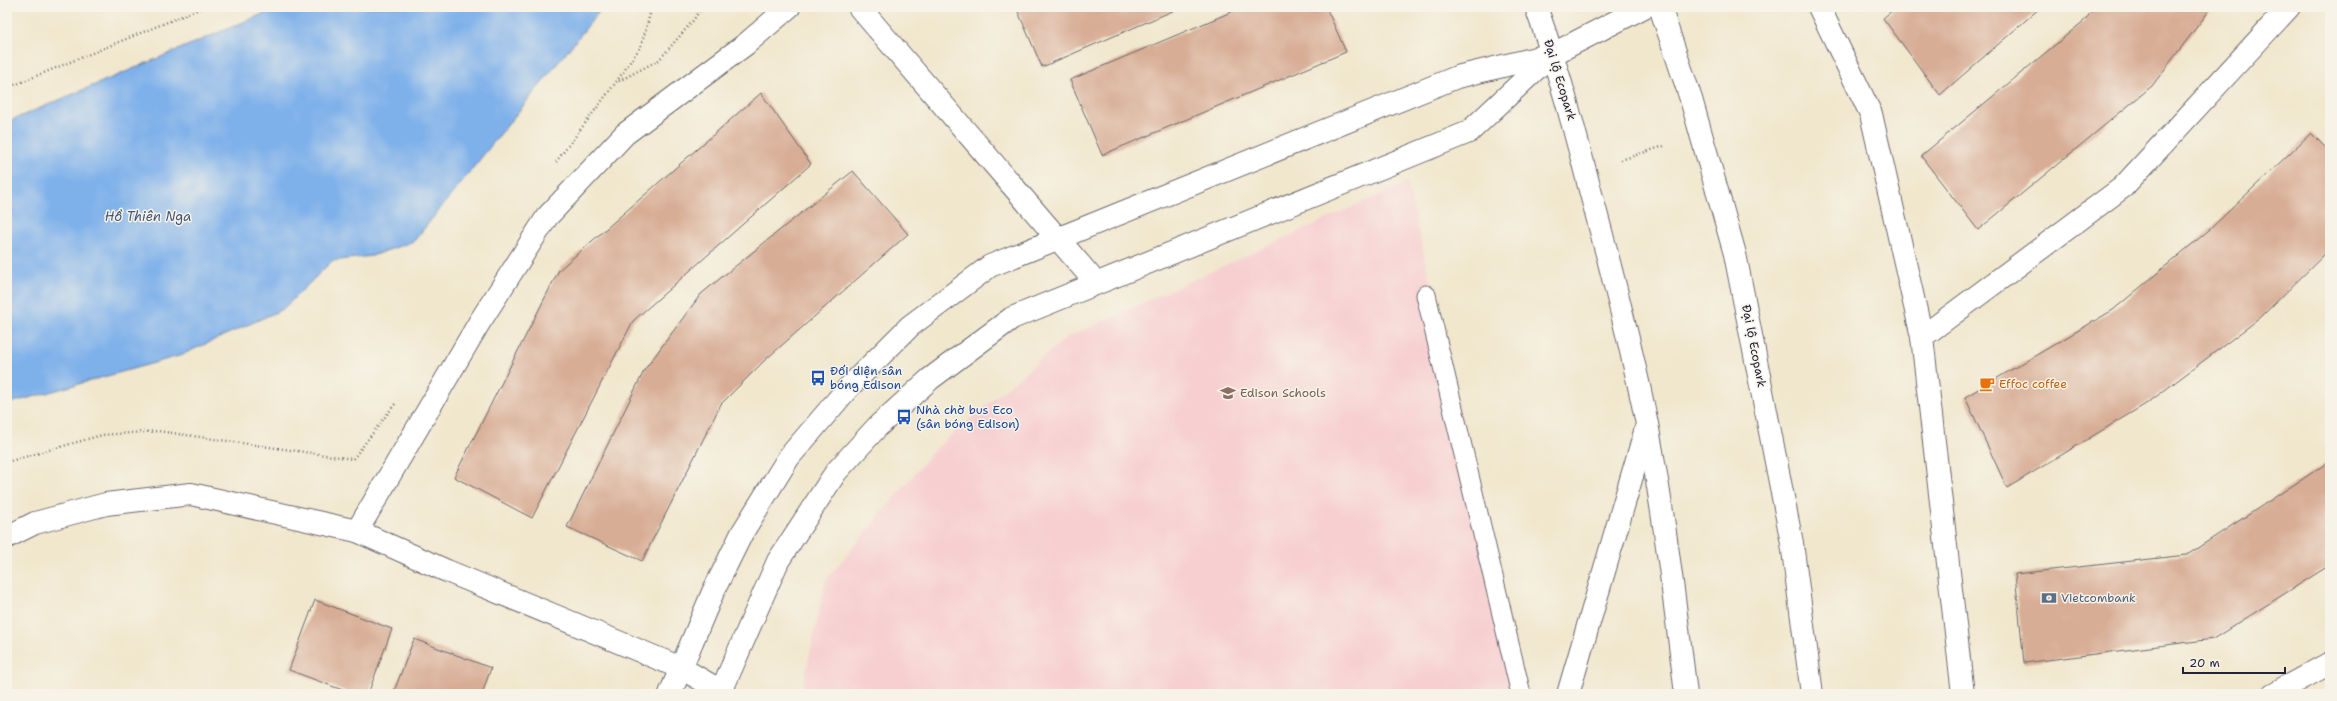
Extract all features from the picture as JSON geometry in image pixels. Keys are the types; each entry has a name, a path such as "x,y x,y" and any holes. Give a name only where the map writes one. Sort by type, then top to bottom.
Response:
{"main road":[{"path":"357,531 479,323 547,217 625,134 746,44 789,7"},
{"path":"859,7 1096,283"},
{"name":"Đại lộ Ecopark","path":"1536,7 1553,54 1618,296 1647,425 1673,591 1686,694"},
{"path":"670,694 713,592 742,533 789,457 848,388 910,326 990,266 1456,77 1553,54 1644,7"},
{"name":"Đại lộ Ecopark","path":"1660,7 1691,99 1735,254 1792,543 1812,694"},
{"path":"1819,7 1871,114 1922,337 1963,694"},
{"path":"1922,337 2123,187 2289,7"},
{"path":"7,537 35,524 106,504 191,494 357,531 447,571 680,668 723,693 778,561 836,472 876,427 930,379 1012,318 1469,132 1553,54"},
{"path":"1568,694 1647,425"},
{"path":"2272,694 2330,663"}],"lane":[{"path":"1426,295 1521,694"}],"path":[{"path":"7,88 204,7"},
{"path":"554,164 617,81 641,46 652,7"},
{"path":"617,81 659,60 692,22 702,7"},
{"path":"1621,160 1664,146"},
{"path":"7,462 102,435 158,431 353,459 398,400"}],"shaded area":[{"name":"Edison Schools","path":"1407,182 1526,694 801,694 826,580 935,449 1066,338"}],"water":[{"name":"Hồ Thiên Nga","path":"279,7 603,7 414,241 372,256 332,261 283,309 179,356 7,404 7,122"}],"building":[{"path":"1016,7 1182,7 1042,67"},
{"path":"1243,7 1326,7 1346,52 1102,155 1070,80"},
{"path":"1897,7 2041,7 1940,95 1883,18"},
{"path":"2095,7 2212,7 2152,86 1978,230 1921,156 2085,20"},
{"path":"761,93 811,164 633,321 532,518 454,477 559,270"},
{"path":"2311,133 2330,152 2330,249 2260,318 2149,402 2007,488 1965,397 2113,310 2209,230"},
{"path":"853,171 908,234 764,361 721,404 642,561 567,527 645,369 701,294"},
{"path":"2330,461 2330,565 2213,639 2024,663 2015,574 2187,555"},
{"path":"315,600 392,629 368,694 353,694 289,670"},
{"path":"414,639 491,668 482,694 393,694"}],"place":[{"name":"Đối diện sân bóng Edison","path":"818,378"},
{"name":"Effoc coffee","path":"1987,384"},
{"name":"Edison Schools","path":"1228,393"},
{"name":"Nhà chờ bus Eco (sân bóng Edison)","path":"904,417"},
{"name":"Vietcombank","path":"2049,598"}]}
